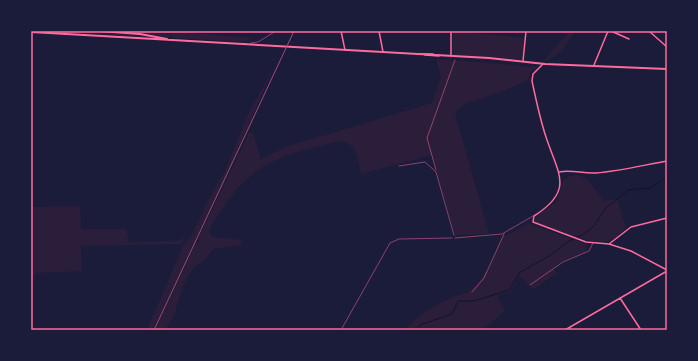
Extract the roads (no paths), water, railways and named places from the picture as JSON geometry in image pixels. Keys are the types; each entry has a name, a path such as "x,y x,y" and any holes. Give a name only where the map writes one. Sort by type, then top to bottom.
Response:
{"main road":[{"path":"99,31 140,34 168,40"},
{"path":"31,32 442,55 543,64 667,69"}],"street":[{"path":"341,31 345,50"},
{"path":"379,31 383,52"},
{"path":"451,31 451,56"},
{"path":"523,62 526,31"},
{"path":"594,66 608,31"},
{"path":"611,31 629,39"},
{"path":"649,31 667,47"},
{"path":"416,54 430,53 436,55"},
{"path":"424,54 436,57 442,55"},
{"path":"543,64 533,74 532,82 545,134 559,172 559,185 554,200 534,216 533,222 580,240 609,244 631,251 667,271"},
{"path":"559,172 569,170 588,173 607,172 667,161"},
{"path":"609,244 632,226 667,218"},
{"path":"565,330 667,271"},
{"path":"620,298 641,330"}],"lane":[{"path":"246,44 258,42 276,31"},
{"path":"455,238 491,236 504,233 534,216"},
{"path":"472,292 482,280 504,233"},
{"path":"530,285 562,263 588,252 592,248 593,243"}],"waterway":[{"path":"416,330 420,325 452,314 458,301 474,301 509,290 519,273 549,256 569,241 584,234 594,226 605,209 628,190 650,188 667,177"}],"railway":[{"path":"154,330 294,31"}]}
